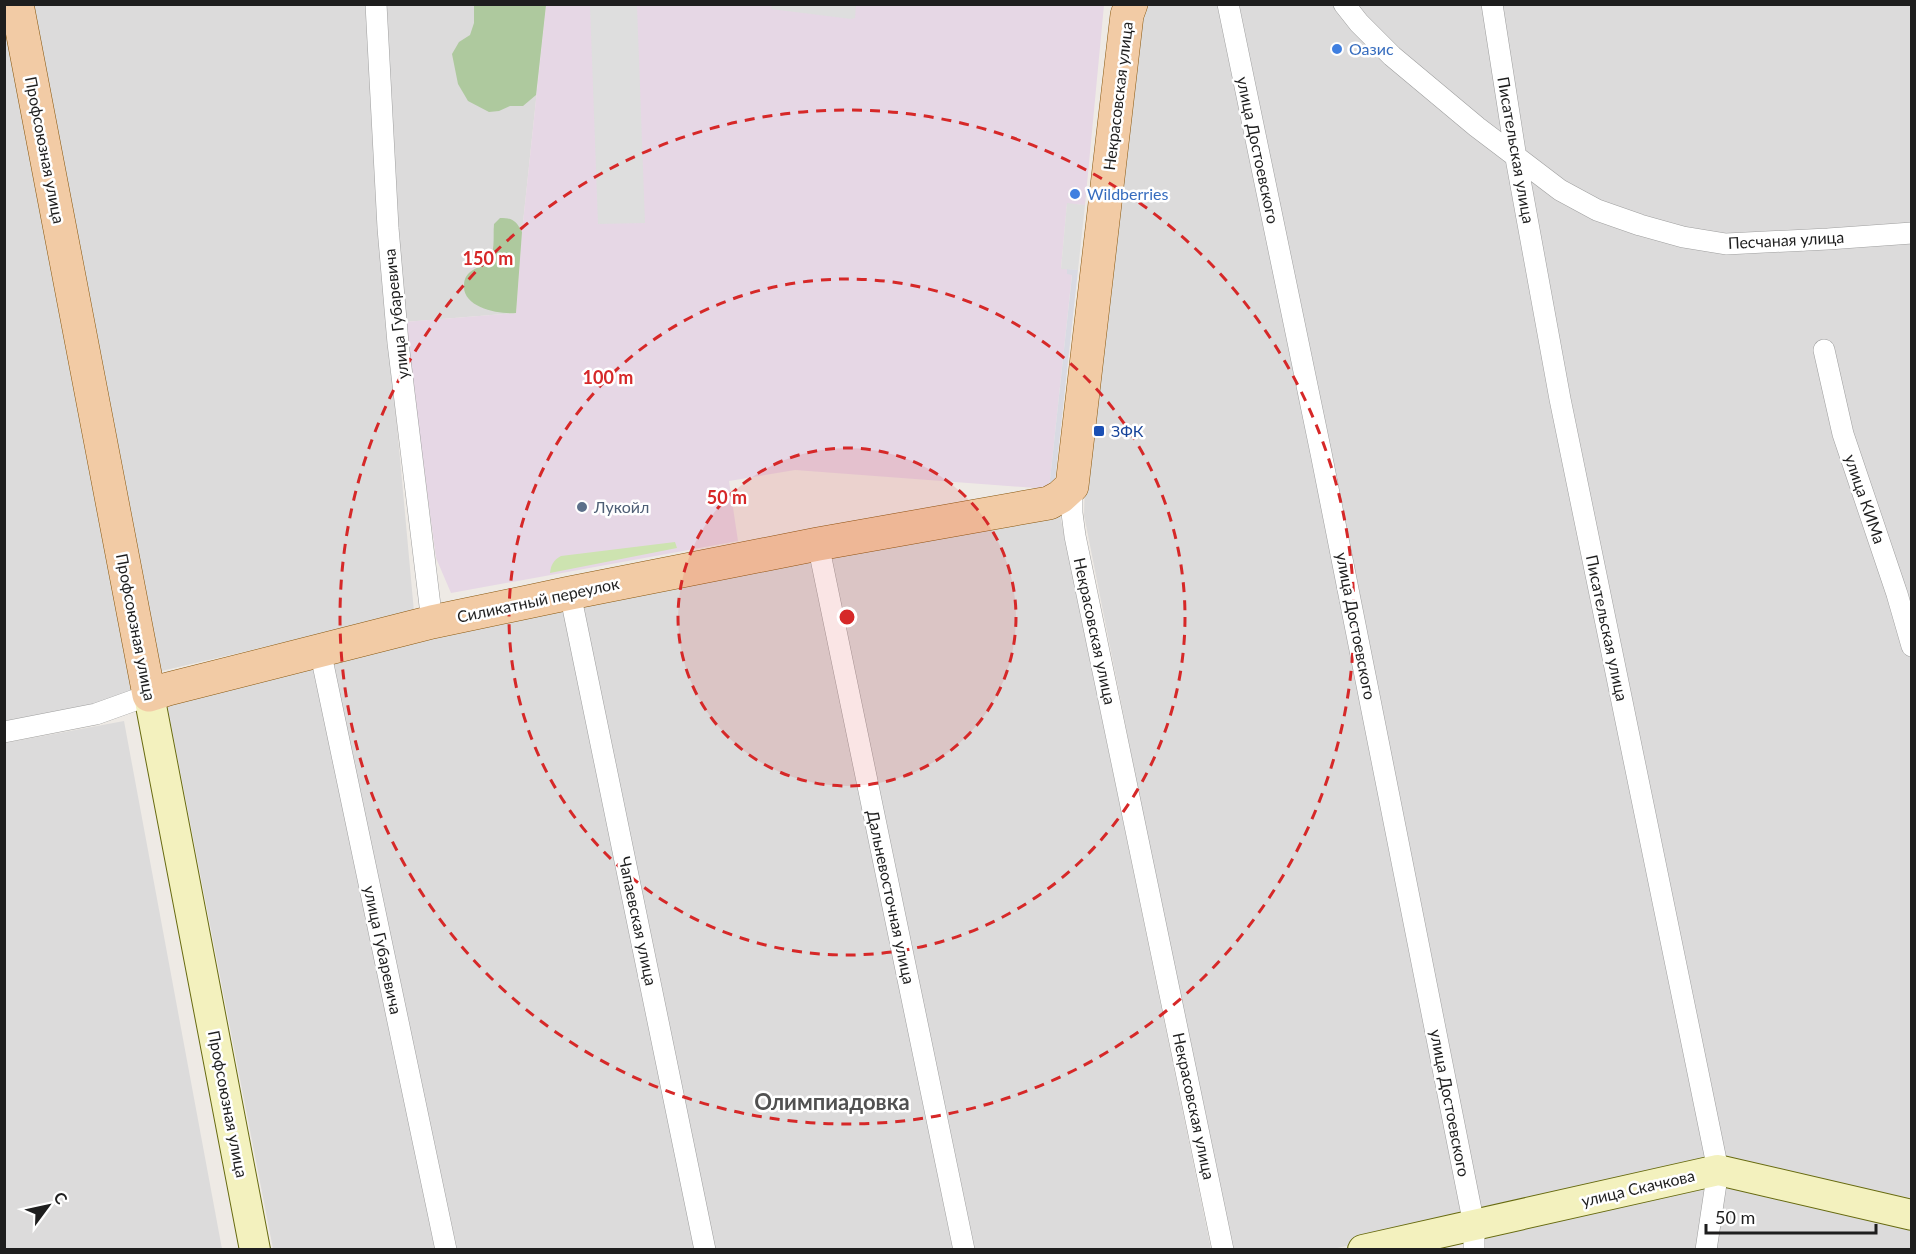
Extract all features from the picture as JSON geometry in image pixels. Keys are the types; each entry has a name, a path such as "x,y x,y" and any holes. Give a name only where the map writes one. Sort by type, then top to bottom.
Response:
{"main road":[{"name":"Профсоюзная улица","path":"17,4 149,695"},
{"name":"Некрасовская улица","path":"1072,486 1127,15 1131,4"},
{"name":"Силикатный переулок","path":"149,695 432,622 818,544 1049,503 1072,486"}],"street":[{"name":"улица Губаревича","path":"376,4 388,228 398,343 432,622"},
{"name":"улица Достоевского","path":"1228,4 1321,453 1474,1237"},
{"name":"Песчаная улица","path":"1344,4 1359,23 1392,56 1516,158 1560,190 1597,210 1683,237 1726,244 1911,233"},
{"name":"Писательская улица","path":"1492,4 1516,158 1560,399 1718,1170 1706,1250"},
{"name":"улица КИМа","path":"1824,350 1843,434 1897,594 1911,646"},
{"name":"Некрасовская улица","path":"1072,486 1075,536 1223,1250"},
{"name":"Дальневосточная улица","path":"818,544 964,1250"},
{"name":"Чапаевская улица","path":"570,593 705,1250"},
{"name":"улица Губаревича","path":"320,650 446,1250"},
{"name":"Силикатный переулок","path":"4,732 96,714 149,695"},
{"name":"Профсоюзная улица","path":"149,695 255,1250"},
{"name":"улица Скачкова","path":"1363,1250 1474,1237 1718,1170 1911,1215"}],"shaded area":[{"path":"772,4 856,5 855,18 771,9"},
{"path":"1146,4 1911,5 1911,1198 1723,1162 1333,1249 1229,1249 1084,515 1085,479 1137,20"},
{"path":"26,5 371,5 387,316 414,612 157,672"},
{"path":"383,5 546,5 522,232 516,313 404,322"},
{"path":"546,5 1104,5 1085,205 1067,204 1061,269 1067,269 1067,273 1072,274 1049,489 795,470 729,481 738,541 451,593 436,558 404,322 516,313 522,232"},
{"path":"590,5 637,5 645,223 598,224"},
{"path":"4,19 133,692 98,707 4,724"},
{"path":"1067,203 1085,205 1078,270 1061,269"},
{"path":"1067,269 1078,270 1055,481 1049,489 1072,275 1067,274"},
{"path":"1059,510 1211,1249 970,1249 826,553"},
{"path":"813,556 953,1249 273,1249 166,698"},
{"path":"124,721 222,1249 5,1249 5,743"},
{"path":"1711,1178 1911,1225 1912,1249 1481,1250 1481,1231"}],"green space":[{"path":"474,5 546,5 536,95 523,106 510,106 489,112 468,101 458,84 452,54 459,42 470,35 474,23"},
{"path":"500,218 514,221 522,232 516,313 492,311 476,305 465,294 465,279 469,273 486,263 491,257 494,224"},
{"path":"675,542 677,548 550,573 553,563 561,556"}],"place":[{"name":"Оазис","path":"1337,49"},
{"name":"Wildberries","path":"1075,194"},
{"name":"ЗФК","path":"1099,431"},
{"name":"Лукойл","path":"582,507"}],"district":[{"name":"Олимпиадовка","path":"832,1102"}]}
